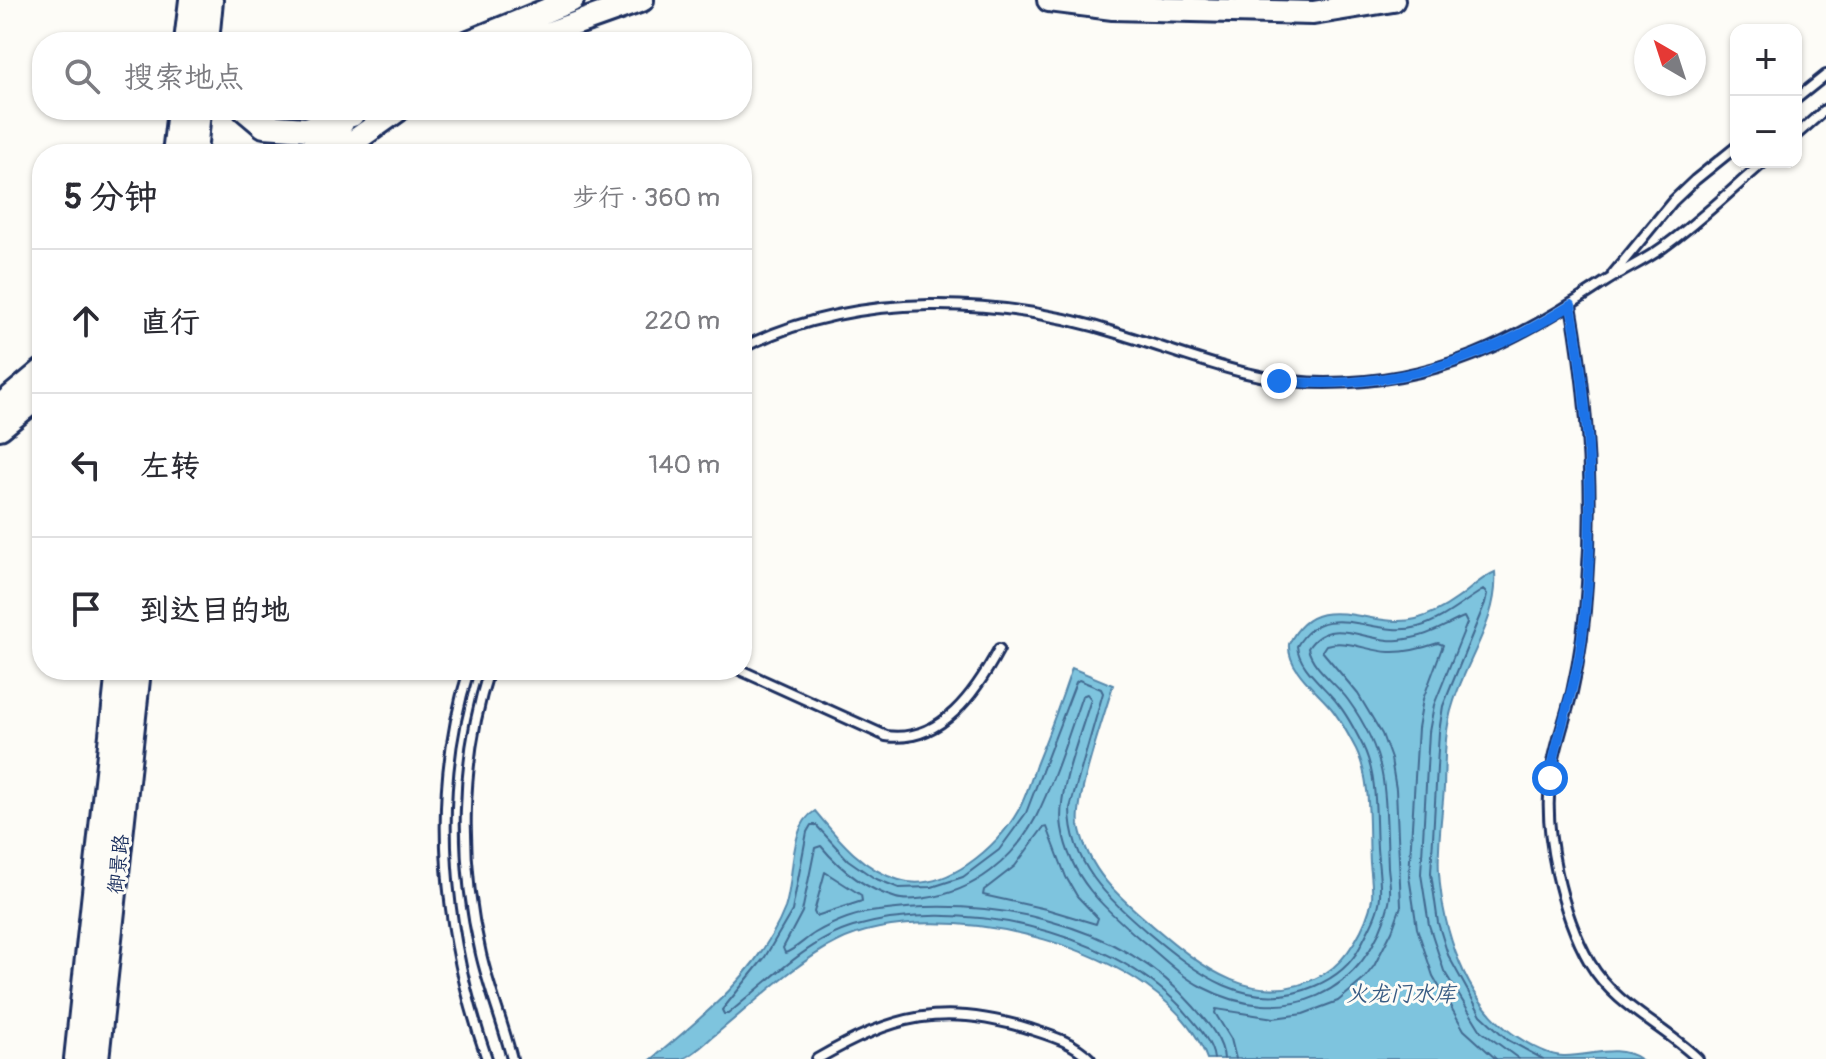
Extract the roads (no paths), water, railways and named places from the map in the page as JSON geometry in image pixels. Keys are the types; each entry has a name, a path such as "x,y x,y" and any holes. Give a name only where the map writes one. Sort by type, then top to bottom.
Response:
{"main road":[{"path":"191,0 199,32"},
{"path":"204,32 211,0"},
{"path":"494,32 572,0"},
{"path":"552,32 642,0"},
{"path":"1049,0 1113,8 1313,13 1393,0"},
{"path":"175,144 178,120"},
{"path":"196,144 198,120"},
{"path":"257,120 264,126 306,129 334,120"},
{"path":"316,144 346,120"},
{"path":"350,144 384,120"},
{"path":"0,406 32,379"},
{"path":"0,428 32,402"},
{"name":"御景路","path":"76,1059 117,680"},
{"name":"御景路","path":"97,1059 138,680"}],"lane":[{"path":"1800,96 1826,75"},
{"path":"1802,130 1826,109"},
{"path":"1607,281 1673,201 1730,152"},
{"path":"752,344 829,316 925,306 995,308 1048,315 1097,327 1213,366 1257,377 1303,383 1352,382 1426,371 1472,357 1516,338 1571,305 1663,248 1757,168"},
{"path":"1571,305 1586,421 1589,541 1579,656 1550,778 1550,820 1556,863 1573,926 1599,977 1619,999 1698,1059"},
{"path":"752,675 886,736 904,737 923,733 942,722 978,684 999,649"},
{"path":"466,680 457,714 449,772 447,865 458,956 487,1059"},
{"path":"487,680 470,763 465,855 480,951 512,1059"},
{"path":"817,1059 895,1022 950,1013 976,1015 1056,1037 1076,1047 1090,1059"}],"water":[{"name":"火龙门水库","path":"1495,572 1495,589 1487,623 1459,688 1446,735 1439,863 1441,895 1452,940 1470,984 1482,1003 1496,1020 1519,1038 1550,1054 1573,1056 1612,1051 1640,1059 1207,1059 1183,1019 1146,986 1098,959 1044,939 987,927 931,923 880,928 837,942 790,972 691,1055 682,1059 652,1059 710,1010 761,952 785,908 800,829 806,818 815,811 862,861 886,875 916,883 951,874 997,839 1021,806 1072,668 1113,685 1079,812 1083,841 1106,882 1190,956 1231,980 1253,987 1276,989 1299,985 1324,974 1341,960 1355,941 1372,899 1367,790 1361,762 1351,739 1335,713 1297,670 1289,644 1301,626 1314,617 1330,613 1381,620 1416,619 1446,606"}]}
